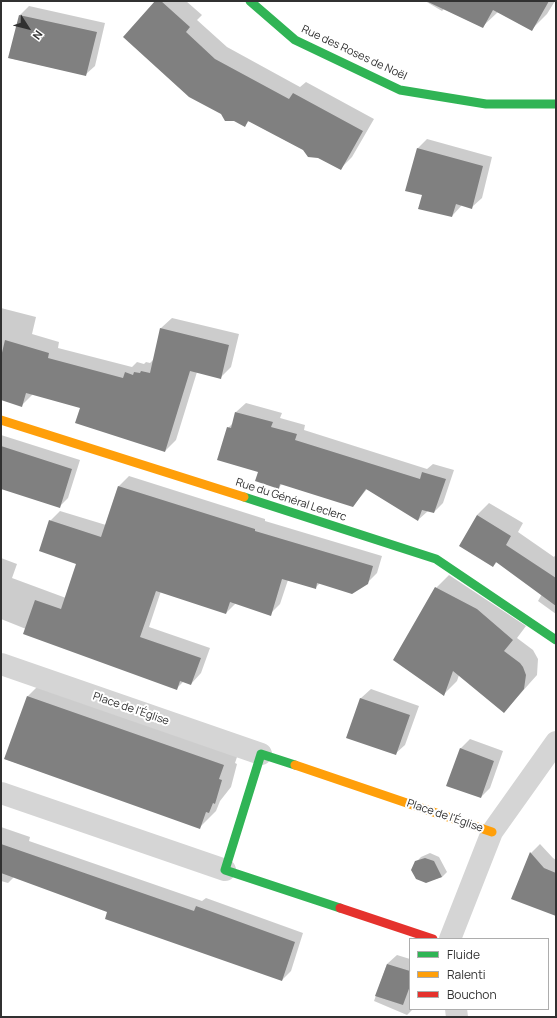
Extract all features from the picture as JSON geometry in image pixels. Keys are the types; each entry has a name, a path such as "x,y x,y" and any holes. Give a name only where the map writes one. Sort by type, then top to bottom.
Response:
{"street":[{"name":"Rue des Roses de Noël","path":"250,1 294,40 400,90 486,104 556,104"},
{"name":"Rue du Général Leclerc","path":"1,420 436,559 556,640"},
{"name":"Place de l'Église","path":"1,664 492,832"},
{"name":"Place de l'Église","path":"450,938 492,832 556,742"},
{"path":"225,870 261,754"},
{"path":"1,793 225,870 430,938"}],"building":[{"path":"155,1 161,1 190,27 186,32 215,59 289,99 293,93 363,131 341,170 318,158 308,157 303,150 248,121 245,127 234,121 225,121 221,114 189,97 123,37"},
{"path":"426,1 549,1 532,31 493,10 483,28"},
{"path":"19,15 97,32 86,76 8,58"},
{"path":"417,148 483,166 472,209 456,204 452,217 418,209 422,195 405,191"},
{"path":"160,328 229,345 221,379 190,371 165,452 75,423 80,408 26,393 22,407 1,400 1,357 5,340 49,353 48,358 123,378 125,372 133,375 134,372 140,373 141,371 150,373"},
{"path":"235,412 273,422 271,427 297,434 295,440 420,479 422,472 446,479 434,513 422,510 418,521 366,489 353,507 280,484 279,489 255,481 258,472 217,460 227,427 231,428"},
{"path":"1,446 72,469 60,508 1,489"},
{"path":"118,486 255,529 255,531 373,566 368,584 352,594 317,583 316,589 282,579 271,616 230,602 226,614 156,591 140,637 201,658 191,685 180,681 177,690 23,634 35,600 61,609 76,564 39,551 49,520 101,537"},
{"path":"477,515 511,536 506,545 556,578 556,606 496,562 493,567 459,546"},
{"path":"435,587 477,609 513,640 504,651 520,663 526,675 524,689 504,713 453,671 444,696 393,660"},
{"path":"27,696 224,765 219,779 222,780 215,804 213,803 209,813 206,812 200,829 4,759"},
{"path":"360,698 410,715 396,755 346,738"},
{"path":"460,748 494,761 481,798 446,786"},
{"path":"1,844 194,911 196,906 295,942 282,981 105,919 107,912 1,873"},
{"path":"530,852 544,868 556,873 556,916 511,899"},
{"path":"425,858 434,861 442,877 426,883 416,879 411,870 415,861"},
{"path":"387,964 409,971 409,989 403,1005 375,996"}],"traffic: fast":[{"path":"250,1 295,40 400,90 486,104 556,104"},
{"path":"244,497 436,559 556,640"},
{"path":"295,765 261,754 225,870 340,908"}],"traffic: slow":[{"path":"1,420 244,497"},
{"path":"295,765 492,832"}],"traffic: jam":[{"path":"340,908 430,938"}]}
